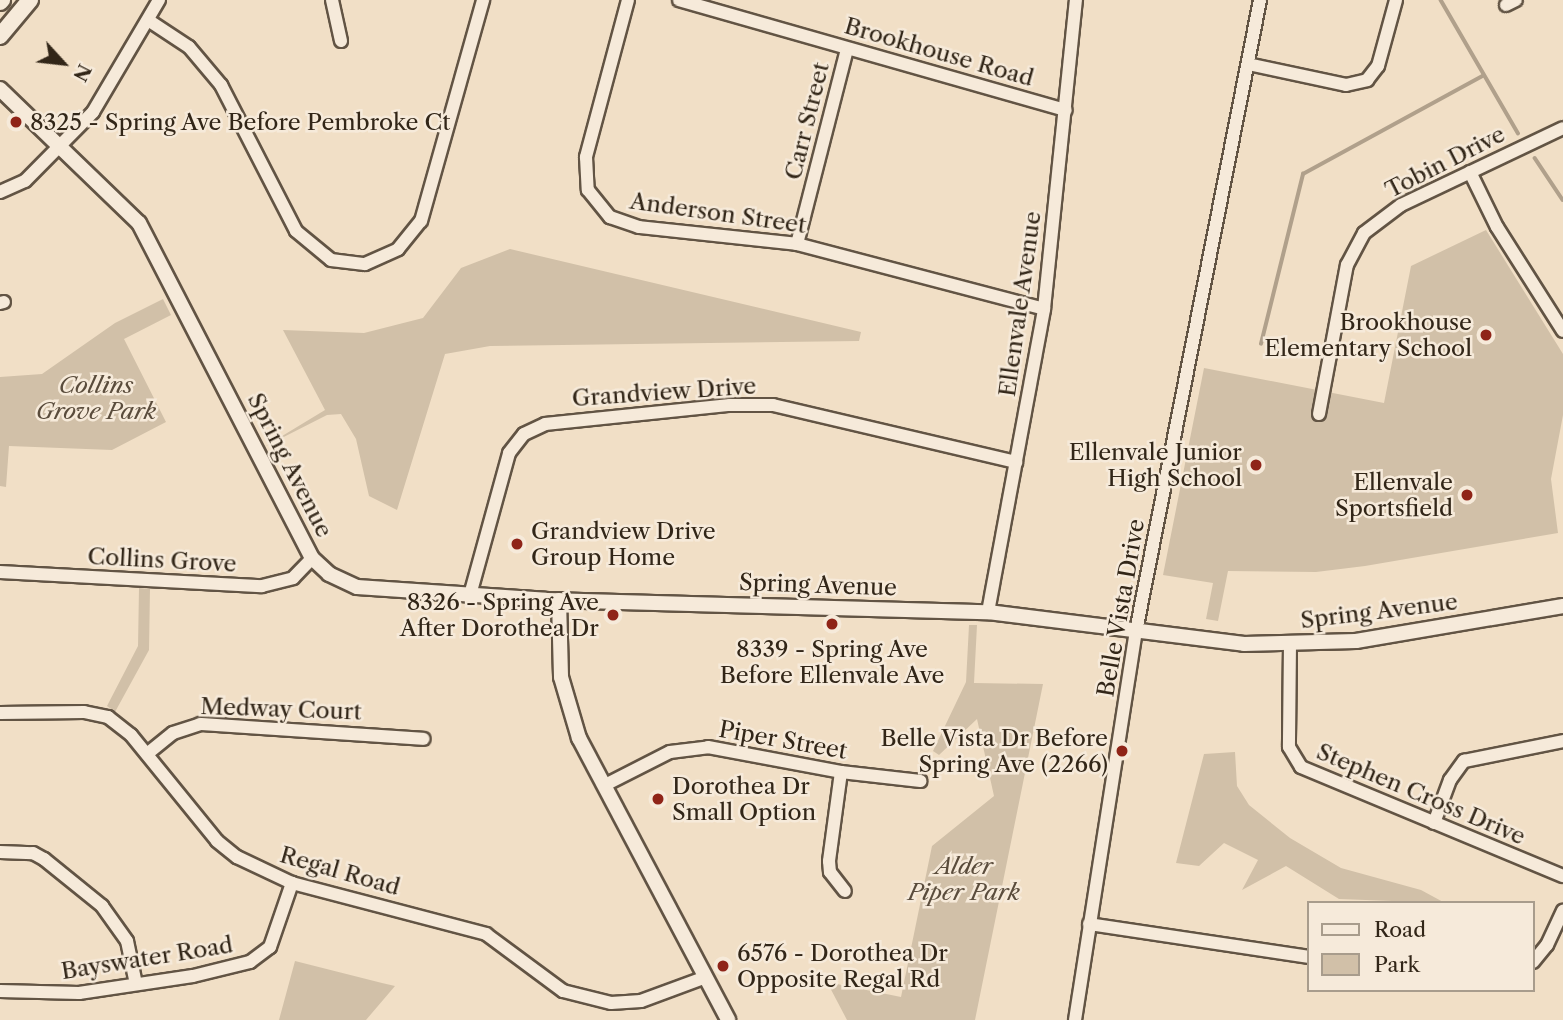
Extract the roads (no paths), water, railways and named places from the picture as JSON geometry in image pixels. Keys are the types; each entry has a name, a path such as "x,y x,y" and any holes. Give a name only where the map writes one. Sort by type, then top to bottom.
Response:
{"main road":[{"path":"0,36 30,0"}],"street":[{"path":"0,192 25,181 93,112 159,0"},
{"path":"332,0 341,41"},
{"path":"148,20 190,47 221,85 296,231 331,260 365,264 398,249 421,221 483,0"},
{"name":"Anderson Street","path":"628,0 586,157 588,190 594,201 610,217 639,227 797,244 1044,309"},
{"name":"Brookhouse Road","path":"679,0 1066,110"},
{"name":"Ellenvale Avenue","path":"988,612 1044,309 1076,0"},
{"name":"Belle Vista Drive","path":"1075,1020 1136,631 1260,0"},
{"path":"1248,64 1346,85 1367,79 1378,66 1396,0"},
{"name":"Carr Street","path":"797,244 847,48"},
{"name":"Spring Avenue","path":"0,89 124,203 151,241 312,558 329,574 369,590 559,600 988,612 1198,641 1290,644 1384,638 1563,606"},
{"name":"Tobin Drive","path":"1319,414 1347,265 1363,233 1401,205 1563,128"},
{"path":"1470,172 1497,227 1563,331"},
{"name":"Grandview Drive","path":"470,595 509,453 524,434 545,424 730,405 773,405 1016,462"},
{"name":"Collins Grove","path":"0,572 262,586 293,578 312,558"},
{"path":"559,600 558,654 566,701 579,738 728,1020"},
{"name":"Stephen Cross Drive","path":"1290,644 1289,747 1295,761 1313,774 1563,876"},
{"name":"Regal Road","path":"0,713 83,712 108,717 147,754 217,841 237,857 292,883 486,934 541,979 586,999 641,1002 706,977"},
{"name":"Medway Court","path":"147,754 173,733 200,724 423,739"},
{"path":"1434,823 1450,780 1464,761 1563,741"},
{"name":"Piper Street","path":"605,785 653,758 708,747 841,772 920,781"},
{"path":"841,772 829,861 830,872 845,891"},
{"path":"0,852 33,853 102,906 127,941 136,984"},
{"name":"Bayswater Road","path":"0,991 58,995 192,976 261,955 274,937 292,883"},
{"path":"1535,960 1548,945 1563,911"},
{"path":"1089,924 1308,957"}],"waterway":[{"path":"1441,0 1518,133"},
{"path":"1261,344 1303,174 1483,76"},
{"path":"1535,158 1563,200"}],"place":[{"name":"8325 - Spring Ave Before Pembroke Ct","path":"16,122"},
{"name":"Brookhouse Elementary School","path":"1486,335"},
{"name":"Ellenvale Junior High School","path":"1256,465"},
{"name":"Ellenvale Sportsfield","path":"1467,495"},
{"name":"Grandview Drive Group Home","path":"517,544"},
{"name":"8326 - Spring Ave After Dorothea Dr","path":"613,615"},
{"name":"8339 - Spring Ave Before Ellenvale Ave","path":"832,624"},
{"name":"Belle Vista Dr Before Spring Ave (2266)","path":"1122,751"},
{"name":"Dorothea Dr Small Option","path":"658,799"},
{"name":"6576 - Dorothea Dr Opposite Regal Rd","path":"723,966"}],"park label":[{"name":"Collins Grove Park","path":"96,398"},
{"name":"Alder Piper Park","path":"964,879"}]}
